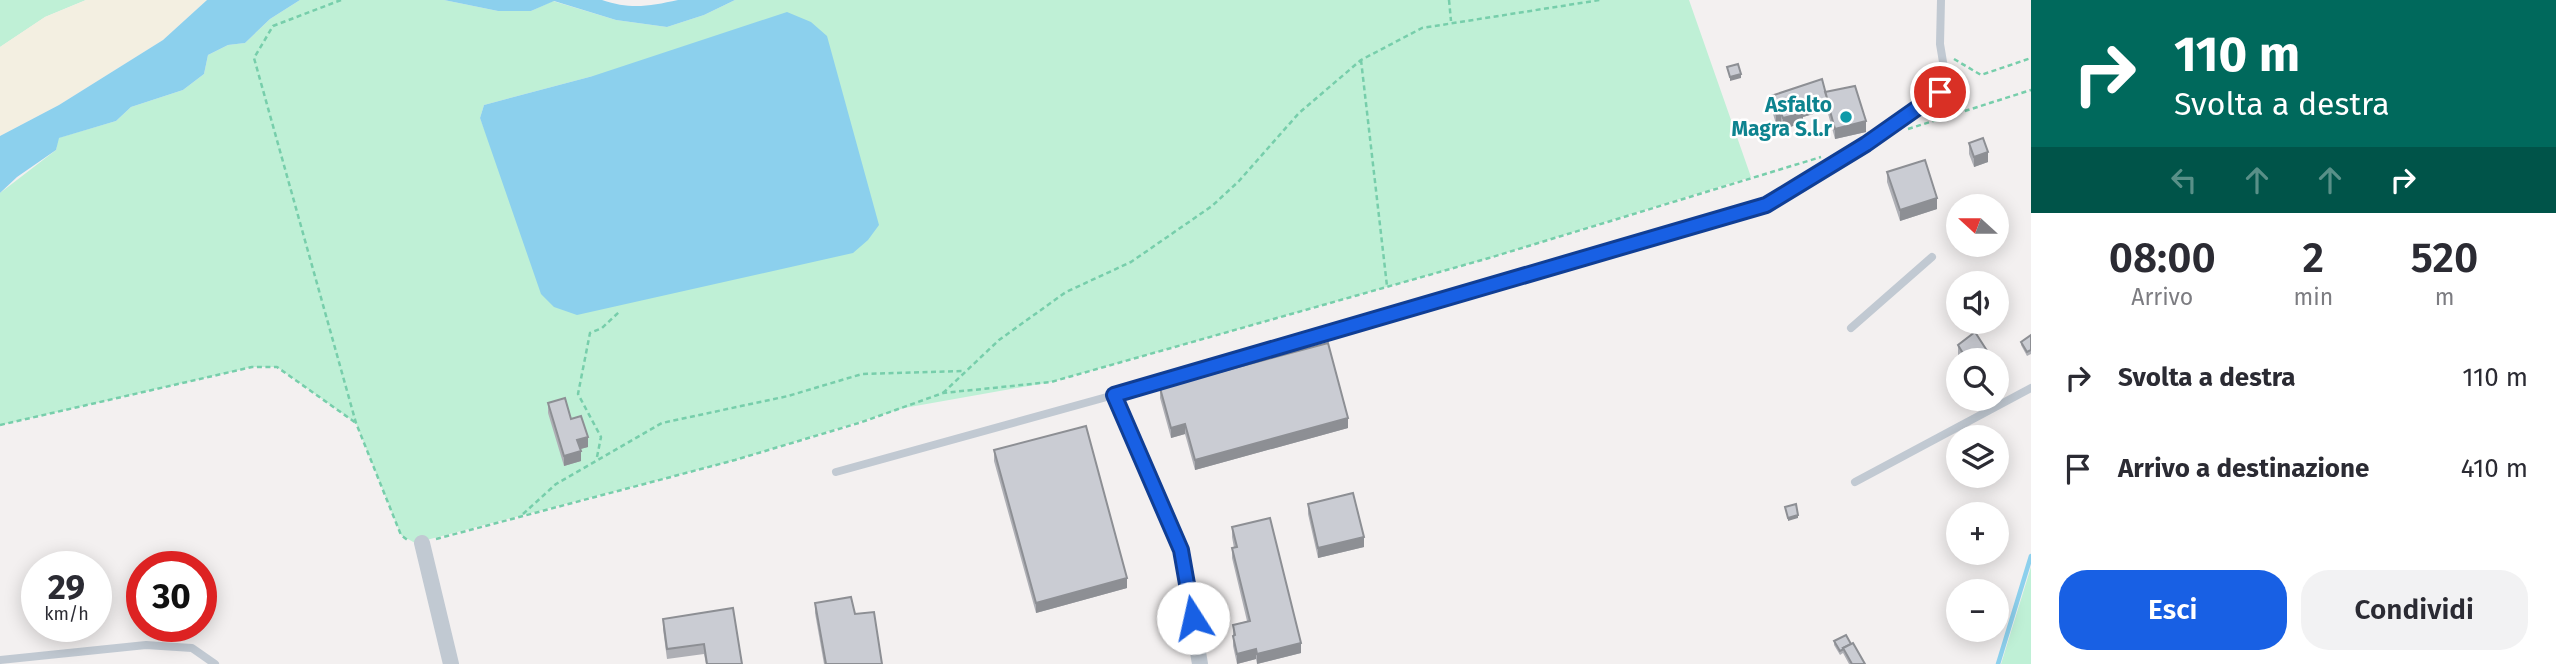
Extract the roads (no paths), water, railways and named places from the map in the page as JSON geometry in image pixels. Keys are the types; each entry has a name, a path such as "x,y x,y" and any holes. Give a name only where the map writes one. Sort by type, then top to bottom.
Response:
{"street":[{"path":"1114,395 1181,550 1200,664"},
{"path":"422,542 451,664"}],"lane":[{"path":"836,472 1114,395 1766,205 1866,144 1940,92 1945,74 1940,44 1941,0"},
{"path":"1851,328 1931,257"},
{"path":"1855,482 2031,388"},
{"path":"0,660 146,645 192,648 215,664"}],"water":[{"path":"207,0 300,0 270,19 245,43 228,45 208,55 204,74 183,90 131,107 116,121 59,138 56,150 17,177 0,193 0,136 59,105 163,40"},
{"path":"444,0 602,0 640,6 678,0 735,0 704,15 667,27 616,20 554,1 531,11 498,11"},
{"path":"787,12 811,22 827,36 879,225 868,240 853,253 577,315 554,307 541,294 480,118 484,105 593,76"}],"waterway":[{"path":"1998,664 2031,556"}],"place":[{"name":"Asfalto Magra S.l.r","path":"1846,117"}]}
